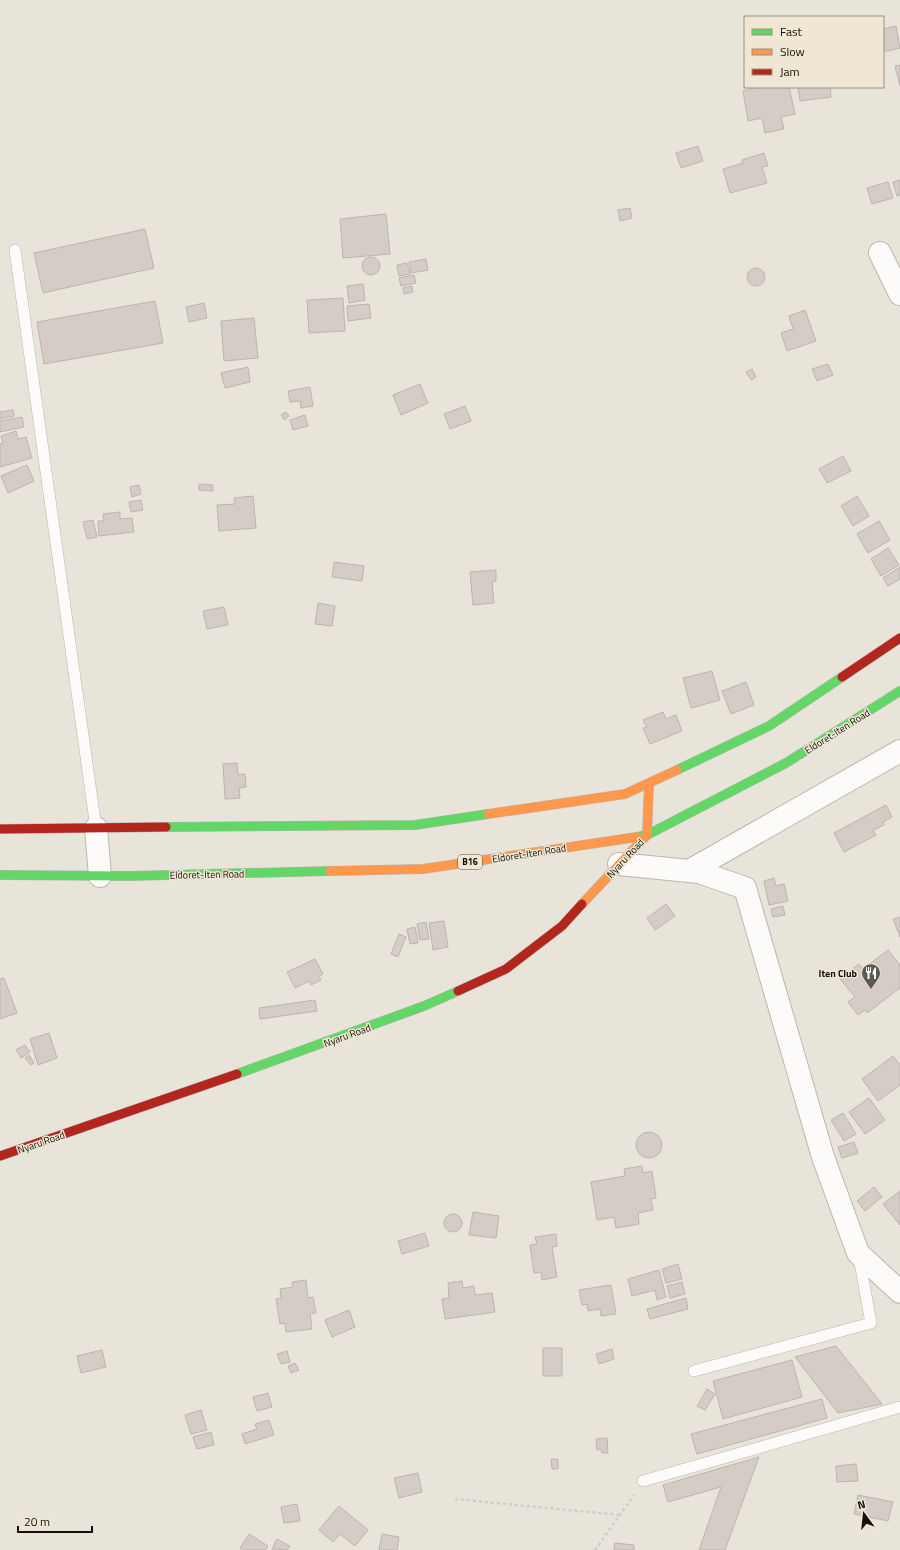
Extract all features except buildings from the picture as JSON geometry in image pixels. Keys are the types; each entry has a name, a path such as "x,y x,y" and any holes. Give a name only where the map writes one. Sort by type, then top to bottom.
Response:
{"street":[{"path":"880,253 900,294"},
{"path":"0,829 415,825 625,794 769,726 900,638"},
{"name":"Eldoret-Iten Road","path":"0,875 100,876 423,869 647,835 786,763 900,691"},
{"path":"689,871 900,751"},
{"path":"647,835 649,783"},
{"path":"96,828 100,876"},
{"name":"Nyaru Road","path":"0,1156 174,1097 424,1006 506,969 562,926 647,835"},
{"path":"619,864 699,872 745,888 823,1157 858,1253 900,1292"}],"lane":[{"path":"15,250 96,828"},
{"path":"694,1371 871,1324 858,1253"},
{"path":"643,1481 900,1406"}],"path":[{"path":"595,1550 643,1481"},
{"path":"455,1499 620,1514"}],"traffic: fast":[{"path":"677,770 769,726 842,677"},
{"path":"637,837 647,835 786,763 900,691"},
{"path":"166,827 415,825 488,814"},
{"path":"0,875 130,876 330,871"},
{"path":"237,1074 424,1006 458,991"}],"traffic: slow":[{"path":"488,814 625,794 677,770"},
{"path":"582,904 647,835 649,783"},
{"path":"330,871 423,869 637,837"}],"traffic: jam":[{"path":"842,677 900,638"},
{"path":"0,829 166,827"},
{"path":"458,991 506,969 562,926 582,904"},
{"path":"0,1156 237,1074"}],"place":[{"name":"Iten Club","path":"871,990"}]}
